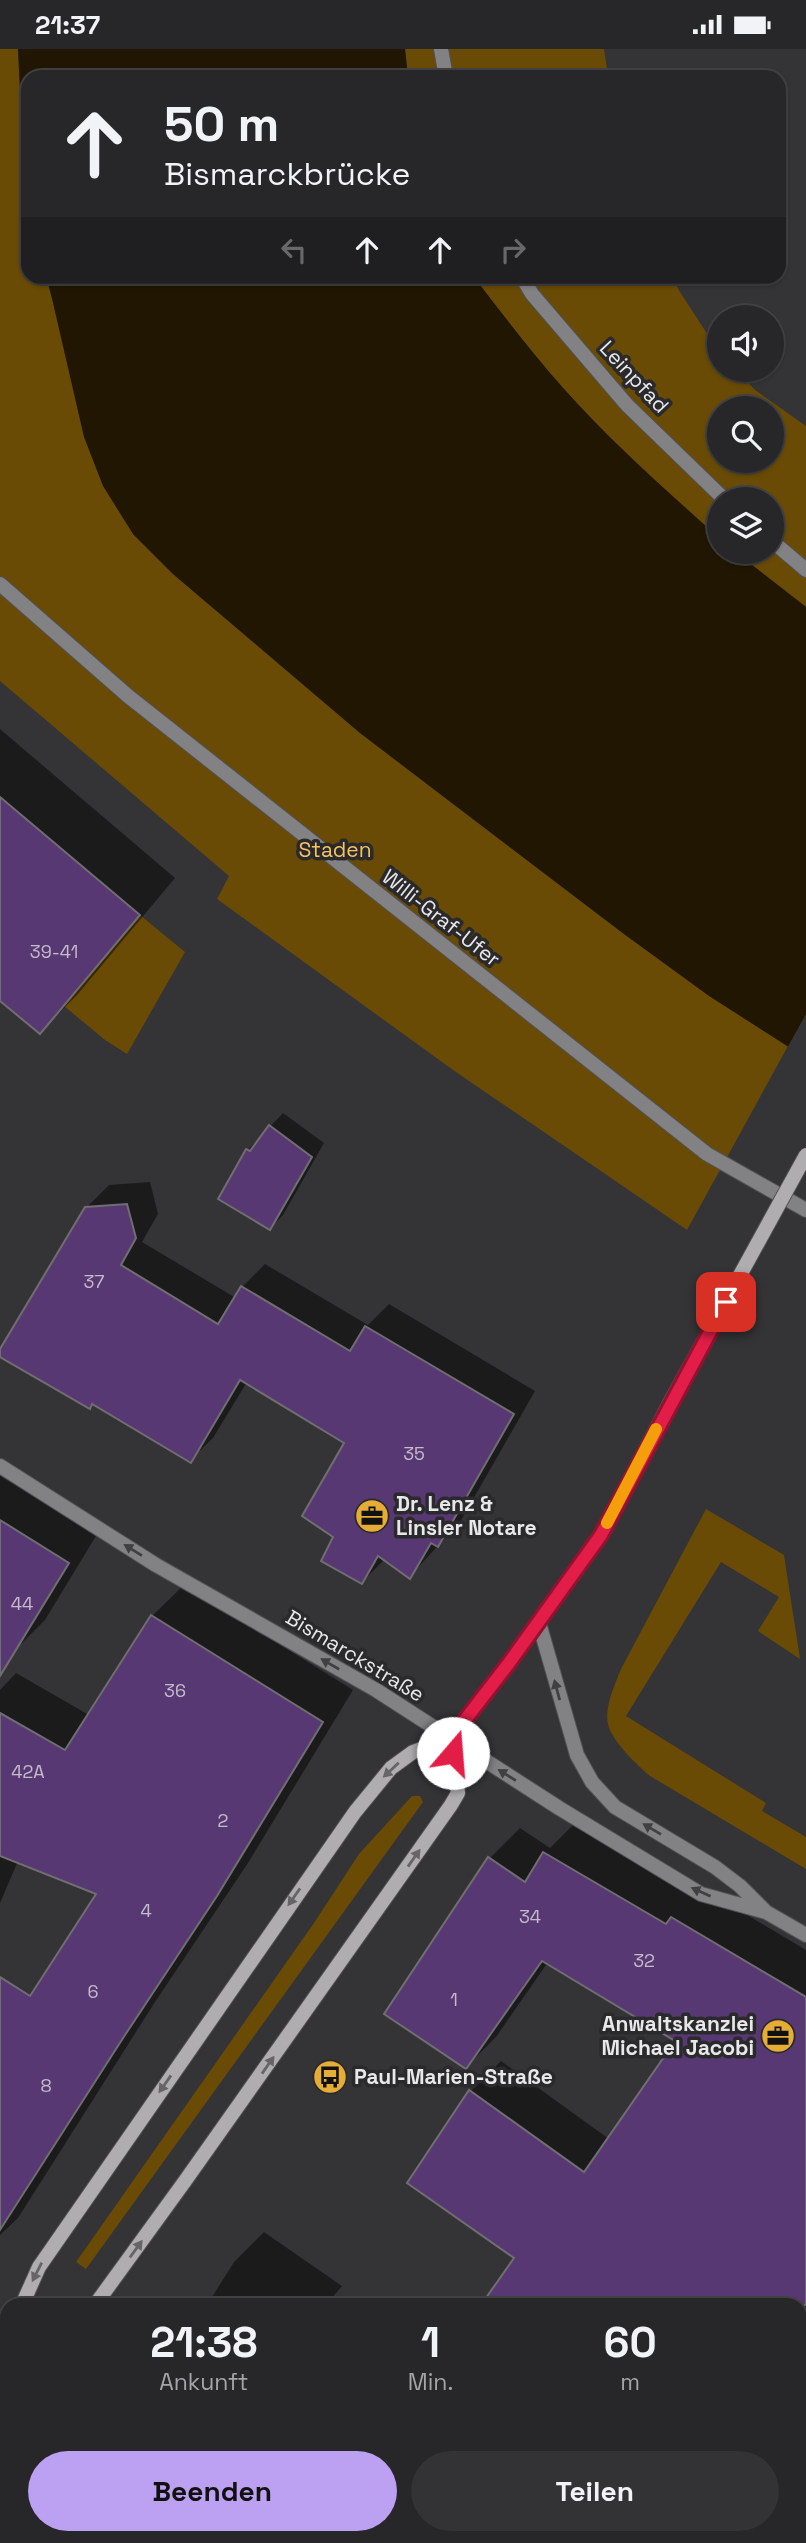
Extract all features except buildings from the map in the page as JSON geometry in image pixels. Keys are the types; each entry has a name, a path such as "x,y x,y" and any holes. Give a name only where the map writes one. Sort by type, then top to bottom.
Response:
{"main road":[{"path":"25,2298 39,2267 355,1812 391,1768 413,1752 451,1738 539,1623 601,1535 806,1155"},
{"path":"100,2298 451,1805 458,1793 451,1738"}],"street":[{"path":"441,49 445,70"},
{"name":"Leinpfad","path":"526,284 627,405 712,487"},
{"path":"784,551 806,570"},
{"name":"Willi-Graf-Ufer","path":"0,584 128,697 707,1154 806,1210"},
{"name":"Bismarckstraße","path":"0,1466 156,1565 376,1690 559,1808 701,1894 766,1912 806,1935"},
{"name":"Bismarckstraße","path":"539,1623 577,1755 592,1782 615,1807 715,1867 740,1886 766,1912"}],"green space":[{"name":"Staden","path":"0,49 18,49 21,109 21,284 48,284 133,534 173,574 360,733 624,934 709,995 788,1046 687,1230 453,1070 217,899 229,876 0,681"},
{"path":"405,49 604,49 607,70 407,70"},
{"path":"480,284 676,284 707,334 707,382 747,382 764,396 707,396 707,473 784,473 784,410 806,426 806,607 751,564 784,564 784,487 707,487 707,527 582,409"},
{"path":"140,915 185,952 127,1054 105,1040 64,1006"},
{"path":"706,1509 784,1555 800,1659 758,1631 779,1597 721,1562 626,1716 766,1803 762,1811 806,1837 806,1869 650,1776 619,1745 608,1724 609,1704 621,1669"},
{"path":"412,1796 420,1796 423,1802 86,2269 76,2262 314,1923 359,1854"}],"shaded area":[{"path":"18,49 405,49 407,70 21,70 21,109"},
{"path":"49,284 479,284 529,348 582,409 707,527 707,564 751,564 806,607 806,1058 709,996 360,733 173,574 133,534 103,486 84,437"}],"pier":[{"path":"806,1014 806,1061 786,1050"}],"slow traffic":[{"path":"607,1523 656,1429"}],"place":[{"name":"Dr. Lenz & Linsler Notare","path":"372,1516"},
{"name":"Anwaltskanzlei Michael Jacobi","path":"778,2036"},
{"name":"Paul-Marien-Straße","path":"330,2077"}],"route":[{"path":"453,1753 451,1738 539,1623 601,1535 726,1302"}]}
